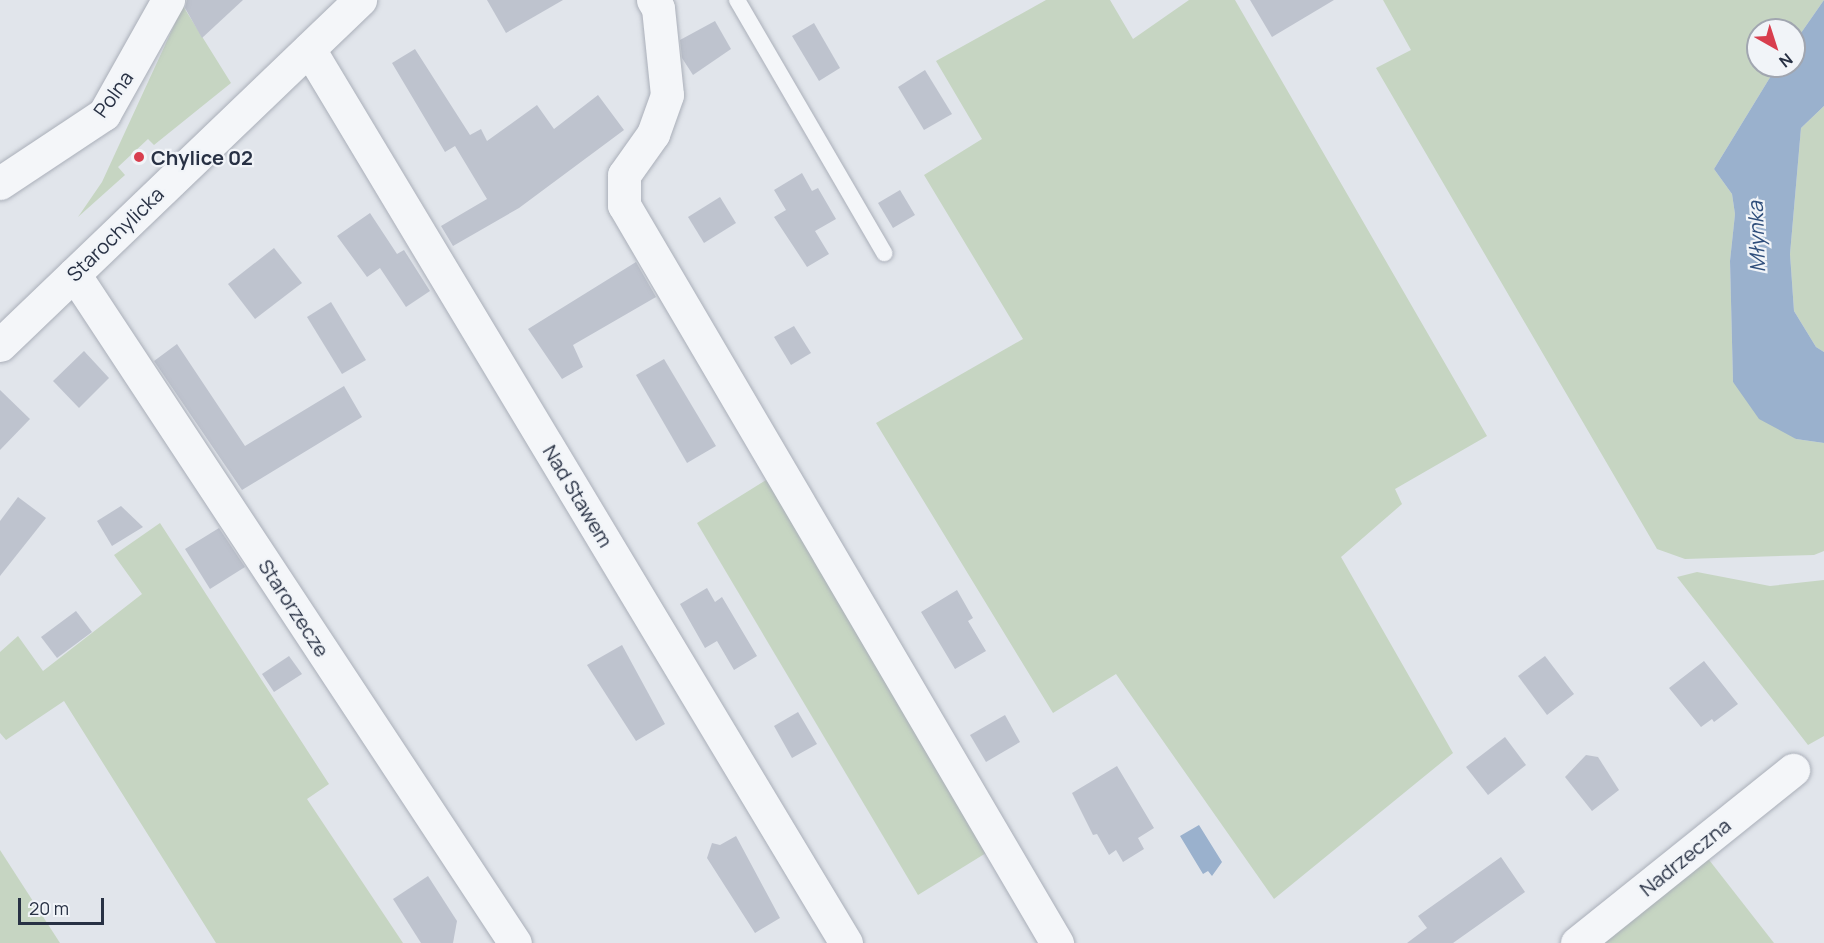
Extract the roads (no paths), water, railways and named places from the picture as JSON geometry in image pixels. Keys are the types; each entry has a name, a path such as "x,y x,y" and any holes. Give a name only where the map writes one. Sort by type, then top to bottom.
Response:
{"street":[{"name":"Polna","path":"0,183 104,114 168,0"},
{"name":"Starochylicka","path":"0,345 360,0"},
{"path":"653,0 658,8 667,95 653,134 624,175 624,205 1057,943"},
{"name":"Nad Stawem","path":"309,49 846,943"},
{"name":"Starorzecze","path":"74,274 515,943"},
{"name":"Nadrzeczna","path":"1577,943 1793,770"}],"lane":[{"path":"737,0 884,253"}],"water":[{"name":"Młynka","path":"1824,0 1824,106 1801,128 1790,254 1794,311 1816,347 1824,352 1824,443 1796,439 1759,419 1733,382 1730,261 1735,214 1732,194 1714,169 1770,78 1806,78 1806,26"},
{"path":"1199,825 1222,862 1212,876 1208,871 1203,874 1180,836"}],"place":[{"name":"Chylice 02","path":"139,157"}]}
